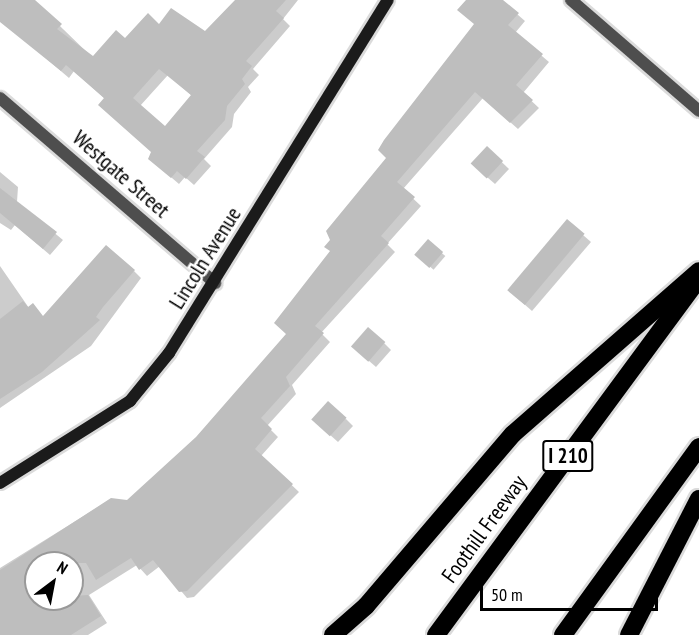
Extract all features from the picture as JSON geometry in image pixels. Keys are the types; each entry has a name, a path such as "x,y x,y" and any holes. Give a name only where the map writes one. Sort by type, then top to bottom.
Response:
{"highway":[{"path":"333,635 366,606 513,434 699,271"},
{"name":"Foothill Freeway","path":"436,635 699,278"},
{"path":"563,635 699,447"},
{"path":"629,635 699,499"}],"main road":[{"name":"Lincoln Avenue","path":"0,483 129,401 169,354 388,0"}],"street":[{"path":"571,0 699,111"},
{"name":"Westgate Street","path":"0,98 215,283"}],"building":[{"path":"0,0 35,0 62,24 57,29 93,56 116,30 125,38 148,13 159,24 171,8 205,31 235,0 286,0 276,11 284,18 246,61 252,66 242,79 245,84 227,106 225,120 197,151 205,157 186,179 177,171 171,178 148,159 151,152 98,105 104,98 66,65 61,71 0,22","holes":["159,69 191,95 165,126 133,98"]},
{"path":"466,0 503,0 519,13 508,25 543,54 516,85 533,100 510,123 475,92 397,182 415,197 381,236 389,243 315,326 324,333 286,377 290,386 261,418 272,429 255,449 293,484 187,591 179,592 153,560 139,570 131,558 96,580 84,563 84,551 29,551 111,498 127,500 196,437 286,334 274,323 330,251 324,247 330,240 326,231 386,158 378,150 384,140 474,24 457,10"},
{"path":"487,146 503,161 487,179 471,164"},
{"path":"0,188 57,232 43,249 0,213"},
{"path":"567,219 585,234 525,305 507,290"},
{"path":"428,239 443,252 429,268 414,255"},
{"path":"106,245 135,270 96,317 100,320 42,372 0,399 0,319 23,301 28,307 33,303 43,316"},
{"path":"368,327 385,342 368,362 351,347"},
{"path":"328,401 347,418 330,436 311,420"},
{"path":"24,554 24,611 84,611 84,595 88,595 101,616 71,635 0,635 0,570"}]}
